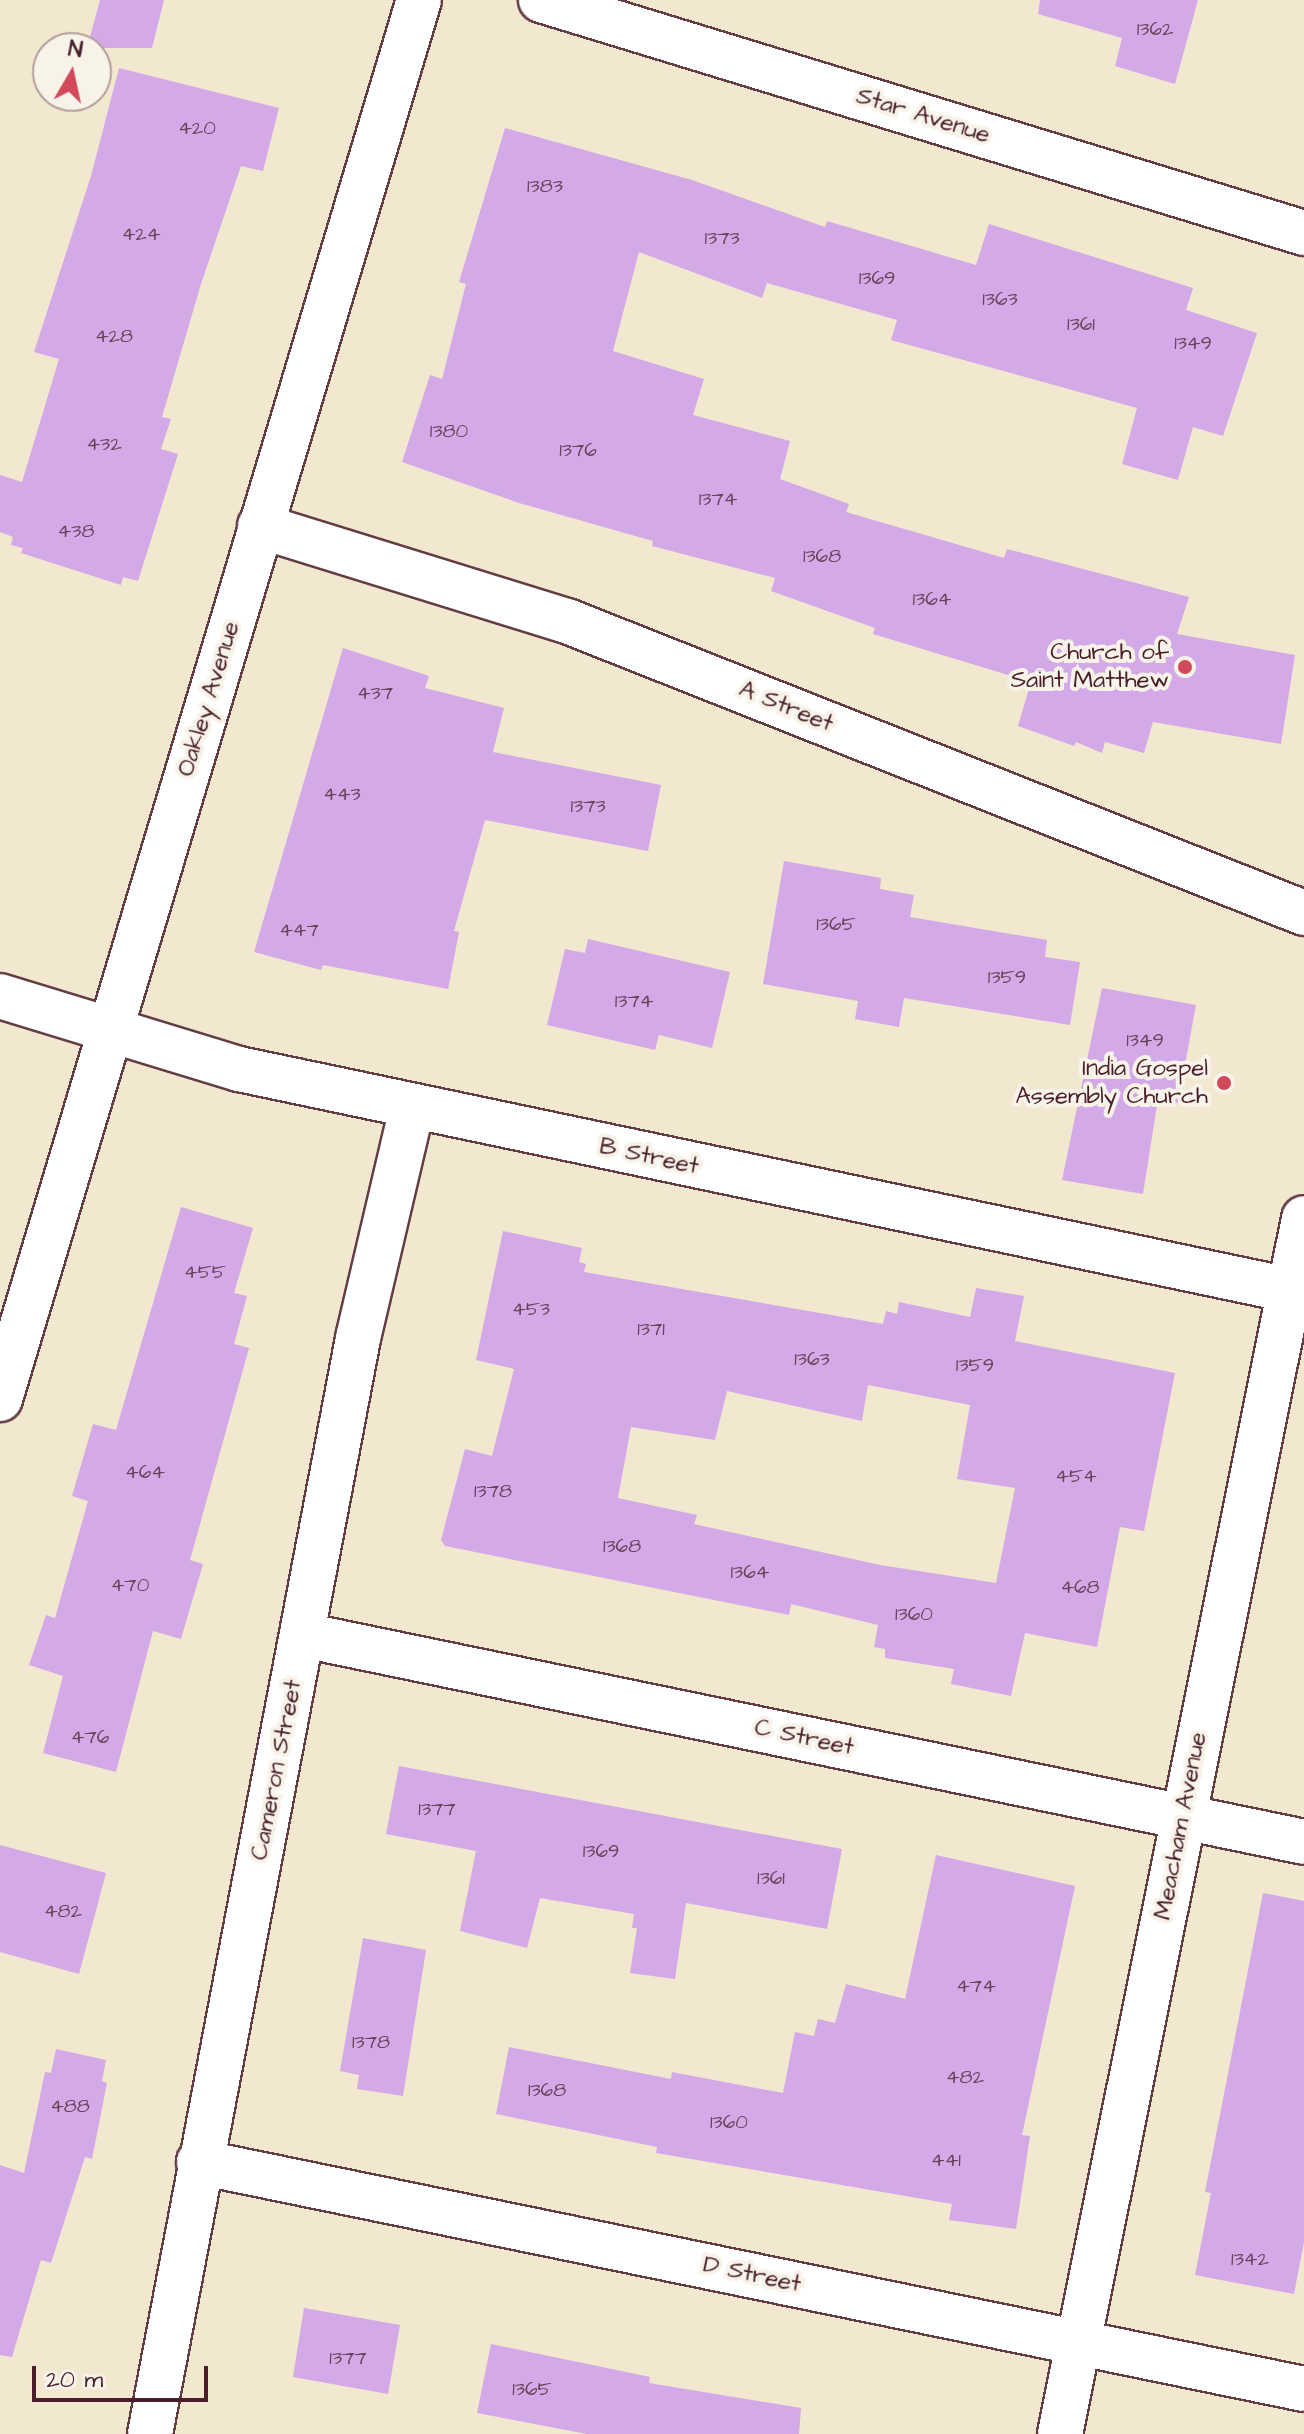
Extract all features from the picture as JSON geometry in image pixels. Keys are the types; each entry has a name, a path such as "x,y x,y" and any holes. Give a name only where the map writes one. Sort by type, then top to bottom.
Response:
{"street":[{"name":"Oakley Avenue","path":"0,1399 419,0"},
{"name":"Star Avenue","path":"541,0 1304,233"},
{"name":"A Street","path":"260,526 567,621 1304,913"},
{"name":"B Street","path":"0,996 239,1069 412,1108 1296,1291"},
{"name":"Cameron Street","path":"150,2434 199,2162 358,1338 412,1108"},
{"name":"Meacham Avenue","path":"1060,2434 1183,1817 1296,1291 1304,1218"},
{"name":"C Street","path":"303,1635 1304,1842"},
{"name":"D Street","path":"199,2162 1304,2389"}],"building":[{"path":"100,0 164,0 152,48 112,48 112,32 91,32"},
{"path":"1040,0 1198,0 1175,84 1115,66 1122,38 1038,14"},
{"path":"119,68 279,108 263,171 241,166 201,284 162,417 171,419 161,449 178,454 138,581 123,577 121,585 21,553 23,548 11,545 13,537 0,532 0,475 22,482 59,359 34,352 91,176 108,112 112,112 112,95"},
{"path":"505,128 692,180 825,227 827,221 976,265 989,224 1193,288 1186,310 1257,333 1223,436 1193,427 1178,480 1122,464 1137,408 891,340 897,320 767,283 762,298 639,252 613,351 704,379 693,415 790,441 780,479 849,504 846,512 1004,558 1007,549 1189,597 1177,634 1295,655 1281,744 1153,722 1144,753 1105,742 1102,753 1076,742 1074,746 1018,726 1031,682 873,634 875,628 771,591 775,578 652,546 653,541 519,503 402,462 430,375 442,379 466,284 459,282"},
{"path":"343,648 429,676 425,688 504,708 493,752 661,785 648,851 485,820 454,931 459,932 448,989 323,965 321,970 254,952"},
{"path":"784,861 881,878 880,889 914,895 910,917 1047,940 1045,957 1080,962 1070,1025 904,998 899,1027 855,1019 858,1001 763,984"},
{"path":"588,939 730,972 712,1048 659,1035 655,1050 547,1025 565,949 585,953"},
{"path":"1102,988 1196,1005 1178,1103 1158,1099 1143,1194 1062,1180"},
{"path":"181,1207 253,1228 234,1293 247,1296 234,1344 249,1348 190,1560 203,1564 181,1639 153,1631 116,1772 43,1753 63,1676 29,1665 46,1615 55,1618 88,1501 72,1496 93,1424 116,1430"},
{"path":"503,1231 582,1248 579,1262 586,1264 584,1272 883,1324 886,1311 897,1314 899,1302 970,1317 976,1288 1024,1296 1015,1341 1175,1373 1144,1531 1120,1527 1097,1647 1025,1633 1011,1696 951,1684 954,1669 885,1658 885,1649 874,1647 878,1625 791,1604 789,1615 445,1546 441,1540 465,1449 492,1456 514,1369 476,1360","holes":["868,1385 970,1405 957,1479 1015,1488 996,1583 880,1565 694,1524 697,1515 618,1498 631,1427 715,1440 727,1391 862,1421"]},
{"path":"399,1766 842,1849 827,1929 686,1903 675,1979 630,1973 637,1928 632,1928 634,1914 540,1898 527,1948 460,1931 476,1851 386,1834"},
{"path":"0,1845 106,1873 79,1974 0,1952"},
{"path":"936,1855 1075,1886 1022,2135 1030,2136 1016,2229 949,2220 952,2204 656,2153 657,2147 496,2114 509,2047 671,2079 672,2072 783,2093 795,2032 814,2036 818,2019 835,2023 846,1984 905,1999"},
{"path":"1263,1893 1304,1901 1304,2242 1294,2294 1195,2275 1211,2193 1205,2192"},
{"path":"363,1938 426,1950 403,2096 357,2089 359,2075 340,2071"},
{"path":"56,2049 106,2060 102,2081 107,2083 92,2159 85,2157 51,2263 41,2260 12,2357 0,2355 0,2165 24,2173 45,2072 51,2073"},
{"path":"304,2308 400,2325 388,2394 293,2377"},
{"path":"491,2344 650,2377 649,2383 801,2408 799,2434 587,2434 477,2413"}],"place":[{"name":"Church of Saint Matthew","path":"1185,667"},
{"name":"India Gospel Assembly Church","path":"1224,1083"}]}
